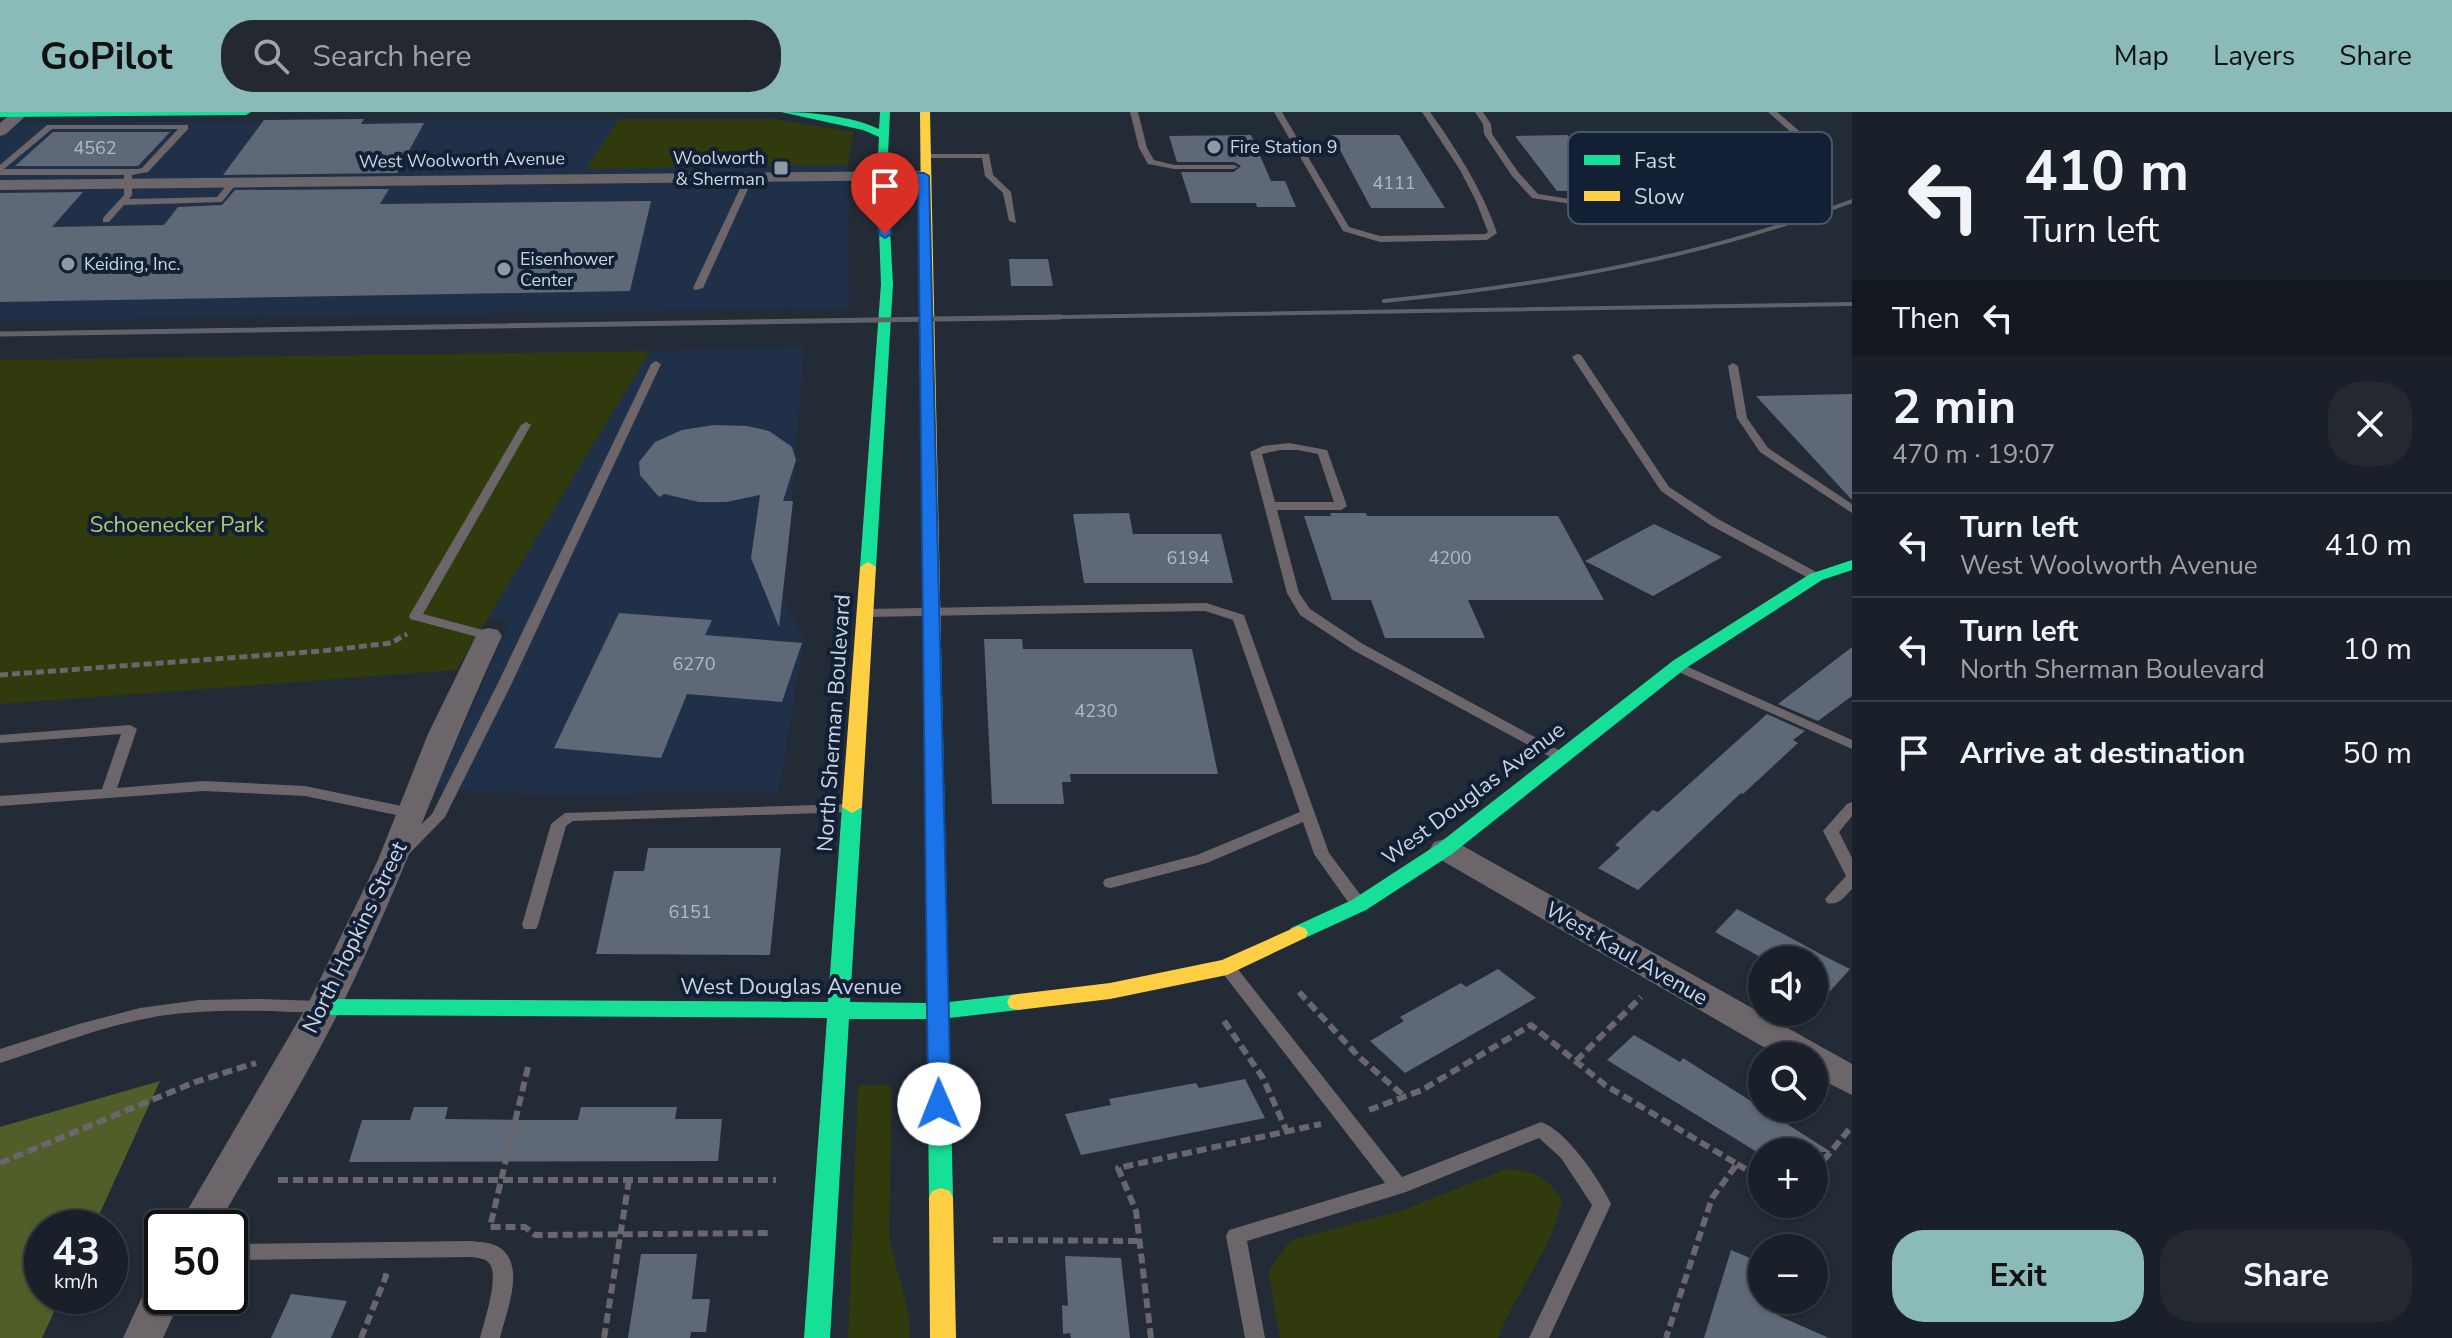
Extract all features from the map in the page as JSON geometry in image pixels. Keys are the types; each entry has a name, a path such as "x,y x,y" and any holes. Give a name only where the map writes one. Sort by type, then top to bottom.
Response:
{"main road":[{"path":"0,114 246,112"},
{"path":"786,112 866,127 885,136"},
{"name":"North Sherman Boulevard","path":"817,1338 887,284 882,176 885,112"},
{"path":"925,112 943,1338"},
{"name":"West Douglas Avenue","path":"324,1007 938,1011 1110,991 1227,967 1359,905 1445,849 1677,666 1816,577 1852,565"}],"street":[{"path":"0,131 21,113"},
{"name":"West Woolworth Avenue","path":"0,185 128,178 233,183 924,176"},
{"name":"North Hopkins Street","path":"206,1210 324,1007 393,860 442,734 489,636"},
{"name":"West Kaul Avenue","path":"1445,849 1783,1042"},
{"path":"1828,1067 1852,1081"},
{"path":"143,1338 154,1314"}],"lane":[{"path":"1134,112 1143,148 1151,162 1174,167 1234,167"},
{"path":"1278,112 1346,229 1380,239 1465,240 1487,237 1493,233 1487,213 1456,155 1426,112"},
{"path":"1479,112 1487,124 1488,134 1515,174 1535,196 1568,202"},
{"path":"1772,112 1795,132"},
{"path":"50,127 185,127 145,170 128,178 0,171 50,127"},
{"path":"924,156 986,156 989,176 1007,192 1013,221"},
{"path":"106,220 128,195 128,178"},
{"path":"698,288 749,178"},
{"path":"122,202 219,200 233,183"},
{"path":"1577,357 1665,489 1727,529 1816,577"},
{"path":"393,860 438,817 656,364"},
{"path":"1733,366 1742,418 1764,450 1852,509"},
{"path":"489,636 415,616 526,425"},
{"path":"1270,506 1341,506 1323,452 1310,448 1265,448 1256,452 1270,506 1293,593 1305,612 1358,647 1562,757"},
{"path":"864,613 1206,607 1239,618 1322,854 1359,905"},
{"path":"1677,666 1852,745"},
{"path":"0,739 130,729 108,792"},
{"path":"0,801 203,786 305,791 411,813"},
{"path":"1852,807 1831,831 1852,873"},
{"path":"530,925 559,824 570,816 851,809"},
{"path":"1111,883 1202,859 1306,815"},
{"path":"1833,899 1852,880"},
{"path":"1227,967 1399,1187"},
{"path":"0,1056 160,1010 219,1005 324,1007"},
{"path":"1255,1338 1236,1236 1399,1187 1541,1129 1567,1153 1602,1204 1539,1338"},
{"path":"248,1252 471,1249 490,1252 500,1260 504,1278 490,1338"}],"path":[{"path":"0,675 391,643 433,621"},
{"path":"1299,992 1359,1057 1404,1096"},
{"path":"1576,1061 1641,997"},
{"path":"1224,1021 1263,1078 1288,1134"},
{"path":"0,1163 195,1082 299,1050"},
{"path":"528,1067 490,1227 525,1227 535,1235 771,1233"},
{"path":"1828,1155 1852,1126"},
{"path":"1737,1164 1748,1171"},
{"path":"1118,1168 1136,1211 1151,1338"},
{"path":"278,1180 776,1180"},
{"path":"604,1338 629,1180"},
{"path":"993,1240 1139,1241"},
{"path":"361,1338 386,1276 371,1276"}],"shaded area":[{"path":"619,119 587,168 848,165 849,308 0,321 0,123"},
{"path":"804,348 784,601 804,641 779,793 531,794 436,789 509,623 488,618 650,351"}],"green space":[{"path":"619,119 773,119 853,132 848,165 586,169"},
{"name":"Schoenecker Park","path":"650,351 456,670 0,704 0,360"},
{"path":"160,1081 101,1210 24,1210 24,1314 53,1314 42,1338 0,1338 0,1127"},
{"path":"858,1085 889,1085 892,1092 889,1235 908,1312 910,1338 848,1338"},
{"path":"1506,1169 1538,1176 1551,1185 1562,1199 1552,1233 1498,1338 1280,1338 1268,1271 1291,1240 1401,1211"}],"building":[{"path":"364,119 361,124 424,123 397,173 223,175 264,120"},
{"path":"53,132 170,132 138,166 15,166"},
{"path":"1251,135 1271,181 1285,181 1296,207 1257,207 1256,203 1191,203 1181,172 1234,172 1241,166 1234,162 1177,162 1169,136"},
{"path":"1332,135 1399,135 1445,208 1371,208"},
{"path":"1515,136 1568,136 1568,191 1557,191"},
{"path":"389,189 380,204 651,201 630,291 0,302 0,193 83,192 52,227 164,225 178,207 222,205 235,190"},
{"path":"1009,259 1048,259 1053,286 1011,286"},
{"path":"1852,394 1852,500 1756,396"},
{"path":"714,425 747,426 769,431 792,447 796,460 783,501 793,501 779,627 751,558 760,495 726,502 699,502 664,494 659,497 640,475 639,462 655,442 682,430"},
{"path":"1129,513 1133,534 1221,534 1233,583 1084,583 1073,514"},
{"path":"1330,513 1366,513 1367,516 1558,516 1604,600 1468,600 1485,638 1385,638 1371,600 1332,600 1304,516 1331,516"},
{"path":"1654,524 1722,557 1653,596 1585,561"},
{"path":"619,613 712,620 705,635 802,643 782,702 687,694 661,758 554,748"},
{"path":"984,639 1022,639 1023,649 1192,649 1218,774 1070,774 1071,782 1062,782 1064,804 992,804"},
{"path":"1852,647 1852,696 1818,721 1778,704"},
{"path":"1767,714 1805,731 1793,740 1798,743 1638,890 1598,868 1620,848 1615,845 1653,810 1658,812"},
{"path":"648,848 781,848 770,955 596,954 614,871 644,871"},
{"path":"1737,909 1806,946 1748,946 1748,950 1715,932"},
{"path":"1828,958 1850,969 1828,993"},
{"path":"1498,969 1536,998 1405,1073 1370,1041 1404,1021 1400,1017 1461,983 1466,987"},
{"path":"1634,1035 1680,1062 1683,1058 1748,1099 1748,1122 1784,1122 1809,1138 1748,1138 1748,1146 1607,1060"},
{"path":"1245,1079 1265,1118 1081,1155 1065,1114 1111,1105 1109,1099 1196,1083 1199,1088"},
{"path":"414,1107 448,1107 445,1119 578,1120 581,1107 677,1107 675,1119 722,1119 718,1161 349,1162 362,1120 410,1120"},
{"path":"1731,1250 1748,1257 1748,1314 1780,1314 1829,1338 1704,1338"},
{"path":"641,1254 697,1254 692,1299 710,1299 706,1332 691,1332 690,1338 628,1338"},
{"path":"1065,1256 1121,1258 1130,1338 1071,1338 1070,1333 1063,1334 1062,1305 1068,1306"},
{"path":"291,1294 347,1301 331,1338 271,1338"}],"railway":[{"path":"1832,208 1852,201"},
{"path":"1384,301 1504,287 1621,266 1785,224"},
{"path":"970,318 1852,304"},
{"path":"970,318 1060,317"},
{"path":"0,334 970,318"},
{"path":"936,319 970,318"}],"traffic: fast":[{"path":"0,114 246,112"},
{"path":"786,112 866,127 885,136"},
{"path":"868,567 887,284 882,176 885,112"},
{"path":"1298,933 1359,905 1445,849 1680,664 1816,577 1852,565"},
{"path":"933,645 941,1198"},
{"path":"817,1338 852,807"},
{"path":"324,1007 938,1011 1018,1002"}],"traffic: slow":[{"path":"925,112 933,645"},
{"path":"852,807 868,567"},
{"path":"1018,1002 1110,991 1227,967 1298,933"},
{"path":"941,1198 943,1338"}],"place":[{"name":"Fire Station 9","path":"1214,147"},
{"name":"Woolworth & Sherman","path":"781,168"},
{"name":"Keiding, Inc.","path":"68,264"},
{"name":"Eisenhower Center","path":"504,269"}],"route":[{"path":"885,234 882,176 924,176 939,1104"}]}
